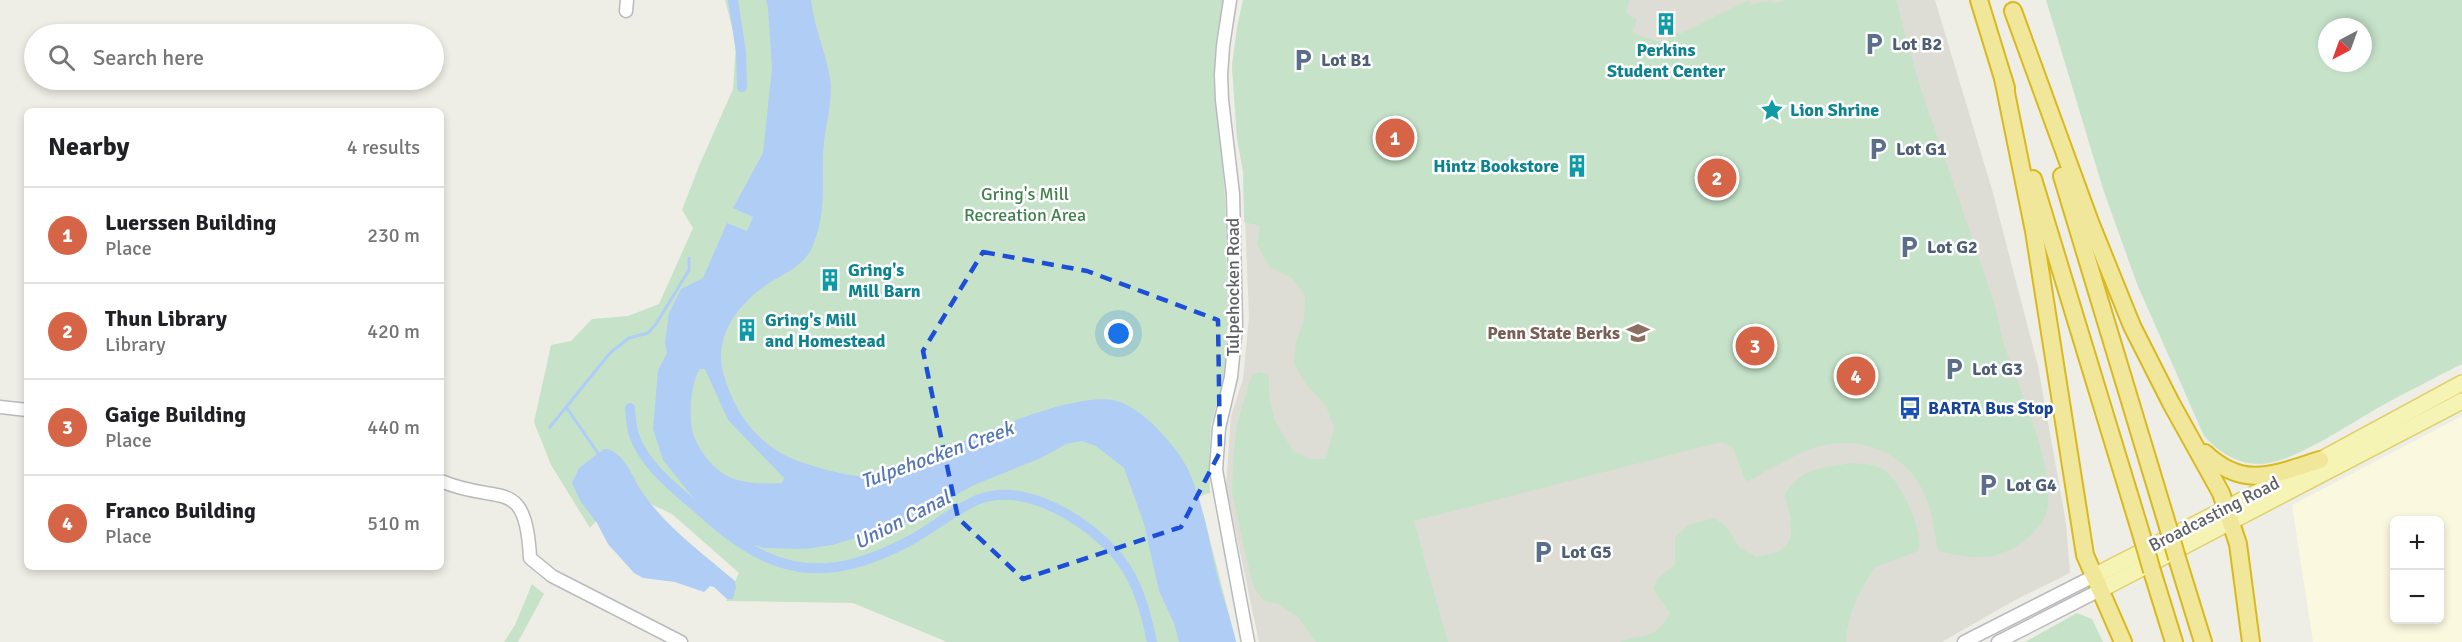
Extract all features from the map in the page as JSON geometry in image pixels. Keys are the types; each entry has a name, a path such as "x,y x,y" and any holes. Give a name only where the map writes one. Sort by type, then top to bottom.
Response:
{"highway":[{"path":"1979,0 2174,642"},
{"path":"2011,6 2090,222 2132,326 2221,493 2229,514 2238,544 2251,642"},
{"path":"2011,6 2203,642"},
{"path":"2002,78 2034,231 2083,545 2087,562 2123,642"},
{"path":"2192,439 2221,467 2245,476 2273,475 2320,460"}],"main road":[{"name":"Broadcasting Road","path":"2229,514 2320,460 2462,383"},
{"name":"Broadcasting Road","path":"2097,583 2229,514 2462,401"}],"street":[{"name":"Tulpehocken Road","path":"1230,0 1221,75 1233,194 1236,326 1231,377 1219,428 1216,470 1248,642"},
{"path":"0,407 24,410"},
{"path":"444,482 510,498 524,512 529,531 530,558 541,568 585,594 681,642"},
{"name":"Broadcasting Road","path":"1964,642 2097,583"},
{"name":"Broadcasting Road","path":"1998,642 2097,583"}],"highlighted area":[{"path":"983,252 1087,271 1218,320 1220,452 1181,527 1023,579 958,518 923,351"}],"shaded area":[{"name":"Penn State Berks","path":"1243,0 1935,0 1993,193 2038,366 2066,523 2070,573 2015,600 1942,642 1259,642 1226,486 1231,416 1243,379 1249,317 1243,171 1237,138 1232,66"},
{"path":"2462,416 2462,642 2313,642 2292,505"}],"green space":[{"name":"Gring's Mill Recreation Area","path":"725,0 1225,0 1215,74 1225,196 1228,325 1224,378 1211,425 1210,493 1197,497 1204,516 1236,642 947,642 853,603 726,601 739,573 672,514 623,491 590,528 551,465 534,422 551,345 571,341 592,319 628,316 659,304 693,228 682,210 733,89 736,42"},
{"name":"Penn State Berks","path":"1243,0 1630,0 1626,13 1637,19 1633,33 1666,44 1671,32 1679,34 1749,0 1752,5 1764,1 1775,3 1788,0 1896,0 1918,80 1995,305 2003,341 2042,454 2048,499 2041,524 2021,543 2001,554 1971,557 1938,551 1931,514 1924,493 1915,477 1889,454 1873,447 1856,444 1838,443 1821,446 1803,452 1746,482 1733,448 1721,442 1414,521 1448,642 1316,642 1297,616 1278,604 1264,601 1254,588 1232,492 1237,423 1252,374 1261,372 1269,376 1269,396 1275,421 1293,451 1311,459 1326,459 1334,428 1326,406 1307,386 1294,363 1296,342 1304,318 1305,295 1292,278 1269,267 1257,244 1260,226 1244,222 1243,171 1237,138 1232,66"},
{"path":"2046,0 2462,0 2462,364 2303,451 2273,462 2260,464 2243,462 2229,456 2204,436 2137,284 2103,189"},
{"path":"1853,463 1881,468 1896,482 1914,518 1918,531 1919,551 1875,567 1855,603 1846,642 1619,642 1654,632 1670,613 1653,589 1657,579 1675,564 1675,537 1688,525 1714,518 1726,526 1740,548 1757,557 1776,552 1781,550 1790,539 1791,524 1785,494 1792,485 1799,478 1814,470"},
{"path":"532,584 544,594 518,642 504,642 515,625"},
{"path":"2077,613 2092,619 2103,642 2025,642"}],"water":[{"name":"Tulpehocken Creek","path":"766,0 811,0 829,73 830,99 824,142 822,209 817,236 811,250 797,266 755,293 737,312 725,334 721,359 723,372 741,414 760,437 784,455 822,469 866,476 904,467 1001,426 1060,406 1098,399 1113,400 1124,404 1147,419 1169,441 1190,474 1203,511 1217,575 1236,642 1179,642 1174,623 1159,591 1144,524 1124,468 1096,446 1082,441 1066,444 1041,458 974,485 903,524 832,545 805,549 764,548 745,542 713,518 663,460 653,429 658,370 667,353 665,343 669,313 681,289 703,278 727,223 747,231 753,217 733,208 763,153 772,68","holes":["700,369 705,369 728,420 784,478 782,483 754,483 733,479 709,461 702,451 693,434 691,404 697,375"]},
{"path":"604,449 611,450 622,459 642,492 662,517 735,581 733,599 727,599 710,586 704,592 675,582 643,578 634,573 608,544 597,523 581,502 572,483 579,468"}],"waterway":[{"name":"Union Canal","path":"733,0 741,52 742,87"},
{"path":"550,427 610,353 629,338 648,333 656,324 689,270 689,258"},
{"path":"566,407 600,456"},
{"name":"Union Canal","path":"630,408 633,432 639,446 645,457 673,487 728,534 753,550 777,561 801,567 826,568 852,564 881,554 911,540 968,504 996,495 1035,500 1055,508 1107,544 1126,567 1144,609 1152,642"}],"place":[{"name":"Perkins Student Center","path":"1666,24"},
{"name":"Lot B2","path":"1874,44"},
{"name":"Lot B1","path":"1303,60"},
{"name":"Lion Shrine","path":"1772,110"},
{"name":"Luerssen Building","path":"1395,138"},
{"name":"Lot G1","path":"1878,149"},
{"name":"Hintz Bookstore","path":"1577,166"},
{"name":"Thun Library","path":"1717,178"},
{"name":"Lot G2","path":"1909,247"},
{"name":"Gring's Mill Barn","path":"830,280"},
{"name":"Gring's Mill and Homestead","path":"747,330"},
{"name":"Penn State Berks","path":"1638,333"},
{"name":"Gaige Building","path":"1755,346"},
{"name":"Lot G3","path":"1954,369"},
{"name":"Franco Building","path":"1856,376"},
{"name":"BARTA Bus Stop","path":"1910,408"},
{"name":"Lot G4","path":"1988,485"},
{"name":"Lot G5","path":"1543,552"}]}
